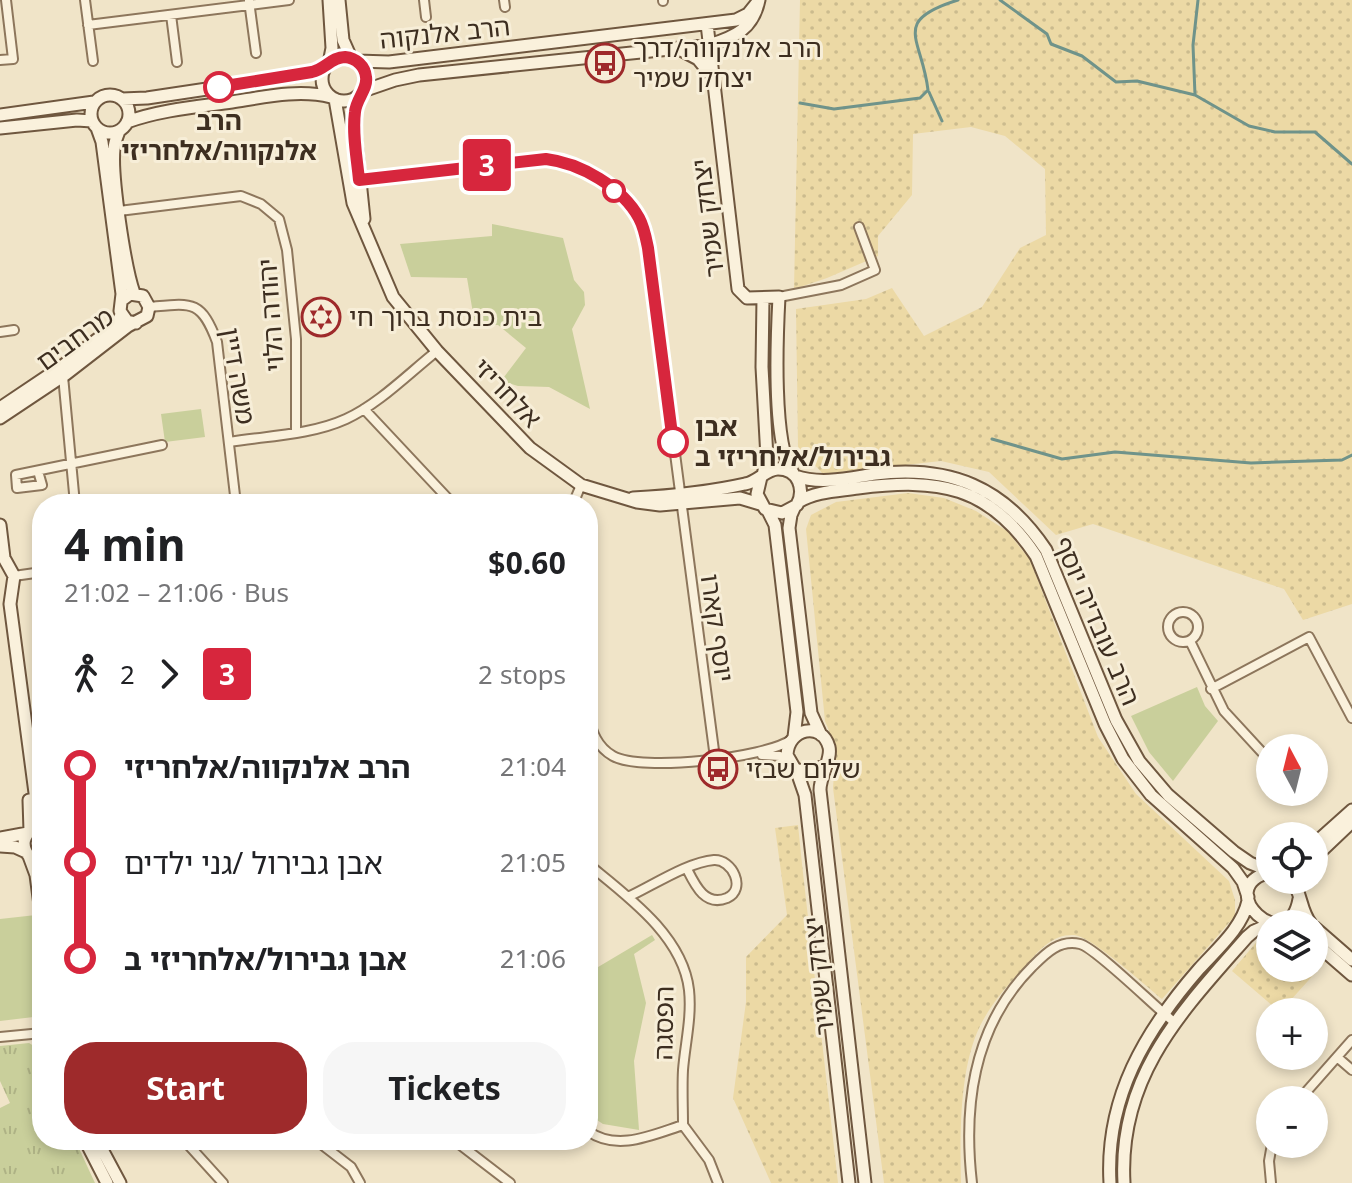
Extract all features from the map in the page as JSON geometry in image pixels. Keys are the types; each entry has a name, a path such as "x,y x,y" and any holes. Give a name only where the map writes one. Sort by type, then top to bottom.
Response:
{"street":[{"path":"0,60 13,59 6,0"},
{"path":"85,0 93,61"},
{"path":"88,25 249,2 289,0"},
{"path":"329,0 332,48 323,84 333,98"},
{"path":"0,128 77,120 110,133 171,110 287,94 315,93 346,101 360,94 366,77 343,40 339,0"},
{"path":"424,0 426,17"},
{"path":"714,79 707,24 736,20 748,14 759,0"},
{"path":"709,45 734,38 745,30 758,8 759,0"},
{"path":"249,2 256,53"},
{"path":"171,15 177,62"},
{"name":"הרב אלנקוה","path":"354,60 389,62 707,24"},
{"name":"הרב אלנקוה","path":"360,94 395,80 419,75 709,45"},
{"path":"678,48 698,59 714,79"},
{"path":"0,115 94,102 107,95 122,99 147,98 254,82 327,66 342,57 354,60"},
{"name":"יצחק שמיר","path":"714,79 738,289 747,298 763,298"},
{"name":"אלחריזי","path":"360,94 354,123 353,203 393,297 437,351 530,448 581,485 648,505 745,484 762,476"},
{"name":"אלחריזי","path":"333,98 354,181"},
{"path":"122,99 128,107 114,148 114,160 119,211 134,293"},
{"path":"94,102 91,111 102,142 122,300 121,315 127,321 136,323 144,319 149,307 146,299 134,293"},
{"name":"יוסף קארו","path":"354,181 546,159 574,166 618,194 639,218 648,248 715,758"},
{"name":"יהודה הלוי","path":"119,211 241,196 261,204 279,219 287,250 296,339 296,432"},
{"path":"793,766 787,751 793,738 797,712 775,525 756,490 767,455 762,367 763,298 841,285 875,270 859,227"},
{"path":"122,300 134,293"},
{"path":"745,754 780,756 793,766 811,773 825,765 829,750 815,725 811,710 789,528 801,488 783,447 778,368 779,297"},
{"name":"משה דיין","path":"149,307 188,303 200,310 209,321 217,342 235,494"},
{"name":"מרחבים","path":"0,408 116,325 121,315"},
{"name":"מרחבים","path":"0,418 136,323"},
{"path":"0,332 14,330"},
{"path":"229,442 296,432 346,420 437,351"},
{"path":"63,376 74,494"},
{"path":"364,409 444,494"},
{"path":"38,471 162,445"},
{"path":"762,476 780,469 794,475"},
{"name":"הרב עובדיה יוסף","path":"794,475 823,481 907,471 928,472 969,482 1005,503 1034,532 1046,550 1116,720 1139,761 1160,786 1234,852 1256,866"},
{"name":"הרב עובדיה יוסף","path":"797,504 820,493 917,483 964,493 998,512 1036,556 1105,724 1123,759 1151,795 1233,868 1243,882 1256,916"},
{"path":"577,494 581,485"},
{"name":"אלחריזי","path":"680,498 740,498 764,507"},
{"path":"764,507 782,513 797,504"},
{"path":"0,525 32,770"},
{"path":"6,580 32,574"},
{"path":"1211,689 1309,637 1352,718"},
{"path":"1190,641 1211,689 1230,720 1256,747"},
{"path":"598,743 623,760 649,765 772,749 809,731 821,736"},
{"name":"יצחק שמיר","path":"825,765 820,790 865,1183"},
{"name":"יצחק שמיר","path":"793,766 805,795 849,1183"},
{"path":"1328,831 1352,810"},
{"path":"1328,845 1352,822"},
{"path":"0,838 32,830"},
{"path":"32,833 24,842 32,866"},
{"path":"0,846 15,847 32,856"},
{"path":"628,897 687,869 702,862 719,860 729,865 735,873 735,892 716,901 704,896 687,869"},
{"name":"הפסגה","path":"598,872 661,931 684,969 690,1010 683,1072 683,1125"},
{"path":"1110,1183 1111,1136 1119,1097 1136,1056 1162,1013 1236,927 1256,879"},
{"path":"1124,1183 1126,1138 1134,1101 1149,1063 1174,1022 1247,937 1256,931"},
{"path":"1328,938 1352,960"},
{"path":"972,1183 969,1115 975,1070 982,1048 1012,990 1047,952 1062,944 1083,945 1174,1022"},
{"path":"1328,954 1352,975"},
{"path":"0,1037 32,1031"},
{"path":"1311,1086 1352,1040"},
{"path":"1337,1057 1352,1070"},
{"path":"598,1135 613,1141 629,1141 683,1125 709,1160 718,1183"},
{"path":"90,1150 107,1183"},
{"path":"102,1150 120,1183"},
{"path":"192,1150 223,1183"},
{"path":"329,1150 351,1167 360,1183"},
{"path":"467,1150 510,1183"},
{"path":"1270,1158 1271,1183"}],"green space":[{"path":"492,224 563,238 574,280 584,292 585,305 572,329 590,409 549,387 518,386 501,381 526,348 498,325 475,325 467,278 411,277 400,244 492,236"},
{"path":"201,409 205,437 165,442 161,414"},
{"path":"1197,687 1205,706 1218,721 1173,781 1149,752 1131,716"},
{"path":"32,915 32,1017 0,1021 0,919"},
{"path":"652,935 655,940 634,954 646,1003 634,1061 639,1130 598,1121 598,967"},
{"path":"32,1045 32,1150 80,1150 95,1183 0,1183 0,1108 10,1103 0,1081 0,1046"}],"sand":[{"path":"800,0 1352,0 1352,604 1303,620 1284,589 1093,524 1056,535 989,472 941,461 823,474 798,447 796,309 866,299 892,288 924,336 982,307 1020,248 1046,235 1045,169 1005,136 971,127 913,134 912,195 878,236 878,256 794,289"},
{"path":"908,493 944,498 976,511 1007,531 1030,560 1098,737 1136,794 1229,881 1235,900 1235,916 1162,999 1105,952 1082,938 1074,935 1060,937 1038,952 996,1000 973,1043 962,1103 961,1183 884,1183 833,788 833,746 825,721 806,529 811,515 836,502"},
{"path":"798,825 838,1183 771,1183 733,1098 746,1002 746,957 787,915 775,828"},
{"path":"1256,943 1256,982 1307,982 1293,998 1264,998 1232,971"}],"waterway":[{"path":"800,103 834,109 920,98 928,90 915,33 917,24 937,8 958,0"},
{"path":"1000,0 1047,34 1051,44 1082,56 1116,82 1137,81 1195,95 1249,126 1275,132 1315,132 1352,164"},
{"path":"1195,95 1193,45 1198,0"},
{"path":"929,92 942,121"},
{"path":"992,439 1062,459 1115,452 1251,463 1342,460 1352,455"}],"bus line":[{"name":"3","path":"219,87 312,72 325,68 335,59 351,58 362,66 366,77 365,86 358,96 354,123 359,180 546,159 587,172 618,194 639,218 648,248 673,442"}],"place":[{"name":"הרב אלנקווה/דרך יצחק שמיר","path":"605,63"},
{"name":"הרב אלנקווה/אלחריזי","path":"219,87"},
{"name":"בית כנסת ברוך חי","path":"321,317"},
{"name":"אבן גבירול/אלחריזי ב","path":"673,442"},
{"name":"שלום שבזי","path":"718,769"}]}
